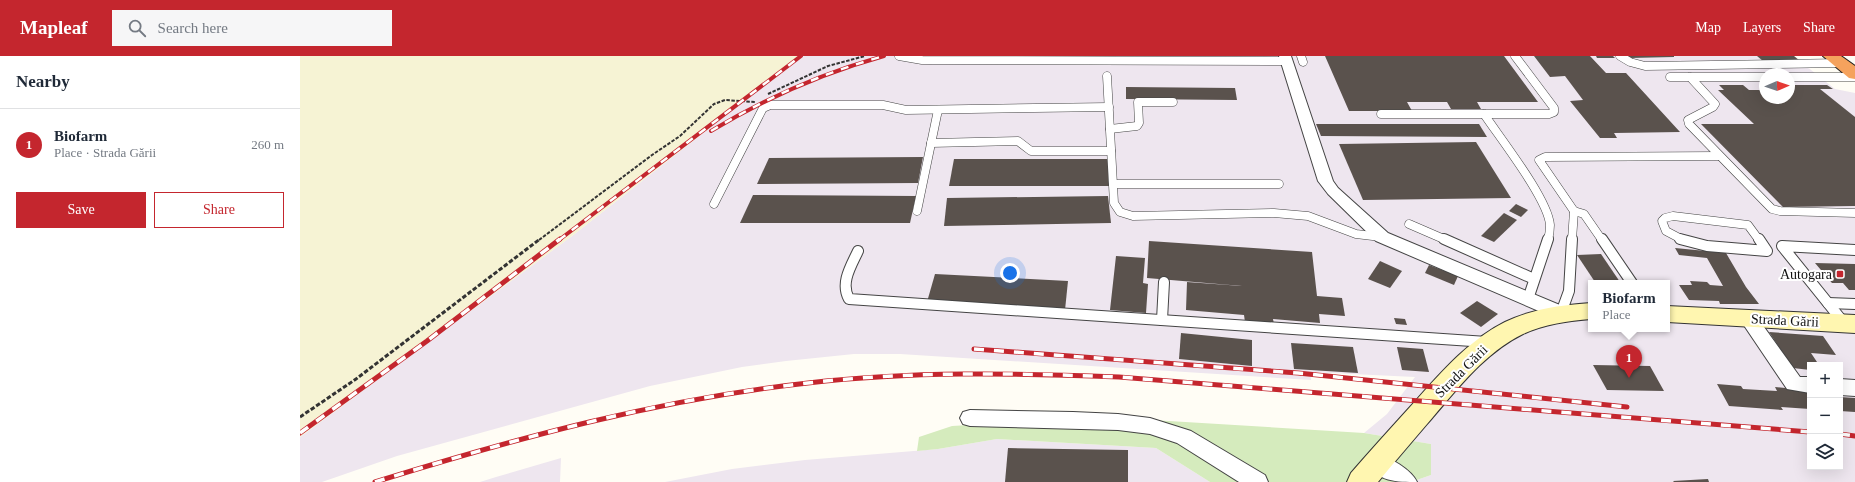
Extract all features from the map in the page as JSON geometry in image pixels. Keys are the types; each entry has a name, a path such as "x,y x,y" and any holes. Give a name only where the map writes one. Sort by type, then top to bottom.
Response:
{"highway":[{"path":"1836,60 1855,76"}],"main road":[{"name":"Strada Gării","path":"1360,482 1467,361 1489,342 1506,331 1543,316 1561,312 1588,311"},
{"name":"Strada Gării","path":"1670,314 1748,318 1851,317"}],"street":[{"path":"1294,59 1326,181 1333,191 1382,237 1561,312"},
{"path":"1748,318 1794,384 1807,385"},
{"path":"1843,387 1855,388"},
{"path":"970,418 1073,420 1118,422 1150,426 1184,437 1257,482"},
{"path":"1377,462 1406,482"}],"lane":[{"path":"899,56 922,60 1294,59"},
{"path":"1381,114 1548,114 1554,112 1554,108 1515,56"},
{"path":"1620,56 1630,62 1645,66 1836,60"},
{"path":"1107,76 1114,203 1120,212 1133,216 1274,213 1308,216 1356,234 1382,237"},
{"path":"1795,77 1855,76"},
{"path":"1670,77 1759,77"},
{"path":"1690,77 1715,104 1713,107 1688,120 1689,124 1772,209 1780,211 1855,213"},
{"path":"1110,129 1137,126 1139,123 1138,102 1173,102"},
{"path":"714,204 764,108 767,106 883,105 906,110 1109,107"},
{"path":"917,210 938,110"},
{"path":"1484,114 1548,213 1550,220 1549,235 1528,299"},
{"path":"931,143 1018,141 1023,143 1027,149 1031,151 1111,151"},
{"path":"1630,280 1584,214 1574,211 1539,161 1540,159 1545,157 1719,156"},
{"path":"1113,184 1279,184"},
{"path":"1561,312 1569,291 1574,211"},
{"path":"1668,217 1687,217 1748,225 1763,245 1767,251 1694,245 1672,235 1663,225 1662,221 1668,217"},
{"path":"1409,224 1534,279"},
{"path":"1763,245 1855,250"},
{"path":"1782,246 1828,303 1851,317"},
{"path":"858,251 844,287 844,294 849,300 1489,342"},
{"path":"1162,320 1164,282"},
{"path":"1828,303 1851,317"}],"path":[{"path":"766,95 828,66 865,56"},
{"path":"300,417 356,379 652,155 680,136 714,104 725,100 750,102 761,98"}],"shaded area":[{"path":"300,56 801,56 572,236 300,437"},
{"path":"801,56 1794,56 1816,74 1809,74 1818,81 1825,81 1835,89 1855,93 1855,482 1411,482 1431,475 1431,444 1364,433 1387,414 1415,377 1310,372 1311,380 900,354 854,354 742,367 650,386 397,456 322,482 300,482 300,437 572,236"},
{"path":"997,439 1156,448 1210,482 665,482 732,469 805,460 938,449"},
{"path":"561,458 560,482 480,482 496,477"}],"green space":[{"path":"973,409 1364,433 1431,444 1431,475 1411,482 1210,482 1156,448 997,439 917,451 919,437 952,426 969,425"}],"building":[{"path":"1325,56 1504,56 1538,102 1477,102 1481,109 1451,109 1447,102 1407,102 1412,111 1349,111"},
{"path":"1534,56 1590,56 1606,73 1626,73 1680,132 1614,133 1617,138 1600,138 1570,101 1583,100 1565,76 1550,77"},
{"path":"1596,56 1613,56 1615,58 1597,58"},
{"path":"1628,56 1674,56 1674,57 1630,58"},
{"path":"1757,56 1794,56 1800,61 1763,61"},
{"path":"1719,85 1743,85 1749,90 1759,90 1759,104 1795,104 1795,85 1827,85 1833,89 1820,89 1855,117 1855,206 1783,207 1701,124 1754,124 1718,90 1724,90"},
{"path":"1126,87 1235,88 1237,100 1126,99"},
{"path":"1316,124 1479,124 1487,137 1321,136"},
{"path":"1476,142 1511,198 1363,200 1339,144"},
{"path":"923,157 918,183 757,184 769,158"},
{"path":"954,159 1108,159 1109,186 949,186"},
{"path":"753,195 916,196 910,223 740,223"},
{"path":"1108,196 1111,223 944,226 947,198"},
{"path":"1516,204 1528,210 1521,217 1509,211"},
{"path":"1504,213 1517,220 1494,242 1481,236"},
{"path":"1149,241 1312,252 1317,296 1342,298 1345,316 1319,314 1320,323 1273,319 1274,324 1245,322 1244,315 1186,310 1187,282 1242,286 1147,278"},
{"path":"1675,248 1726,253 1746,287 1759,304 1720,304 1719,301 1689,300 1679,285 1692,285 1690,281 1707,282 1710,285 1723,286 1707,258 1679,255"},
{"path":"1601,254 1619,280 1594,280 1577,255"},
{"path":"1116,256 1145,258 1143,283 1148,284 1146,313 1110,310"},
{"path":"1380,261 1402,271 1390,288 1368,279"},
{"name":"Autogara","path":"1815,263 1855,264 1855,290 1849,290 1843,283 1832,283"},
{"path":"1429,265 1458,276 1454,285 1425,273"},
{"path":"935,274 1068,281 1065,310 927,302"},
{"path":"1477,301 1498,314 1481,327 1460,313"},
{"path":"1394,318 1405,319 1407,325 1396,324"},
{"path":"1769,332 1823,336 1836,355 1811,353 1817,362 1807,362 1807,370 1793,368"},
{"path":"1181,333 1252,340 1252,366 1179,359"},
{"path":"1291,343 1353,347 1358,373 1294,369"},
{"path":"1397,347 1423,349 1429,372 1402,370"},
{"path":"1593,365 1650,366 1664,391 1607,390"},
{"path":"1717,384 1741,386 1743,389 1777,391 1775,387 1805,390 1807,392 1807,409 1781,407 1783,410 1729,406"},
{"path":"1843,397 1855,398 1855,412 1843,411"},
{"path":"1008,448 1128,450 1128,482 1005,482"},
{"path":"1708,479 1709,482 1673,481"}],"railway":[{"path":"559,240 801,56"},
{"path":"711,131 774,97 817,78 884,56"},
{"path":"300,433 427,341 560,239"},
{"path":"974,349 1298,373 1627,407"},
{"path":"375,482 482,450 589,422 643,410 753,390 885,376 1002,374 1119,377 1807,432"},
{"path":"1843,434 1855,436"}],"place":[{"name":"Autogara","path":"1840,274"},
{"name":"Biofarm","path":"1629,378"}]}
